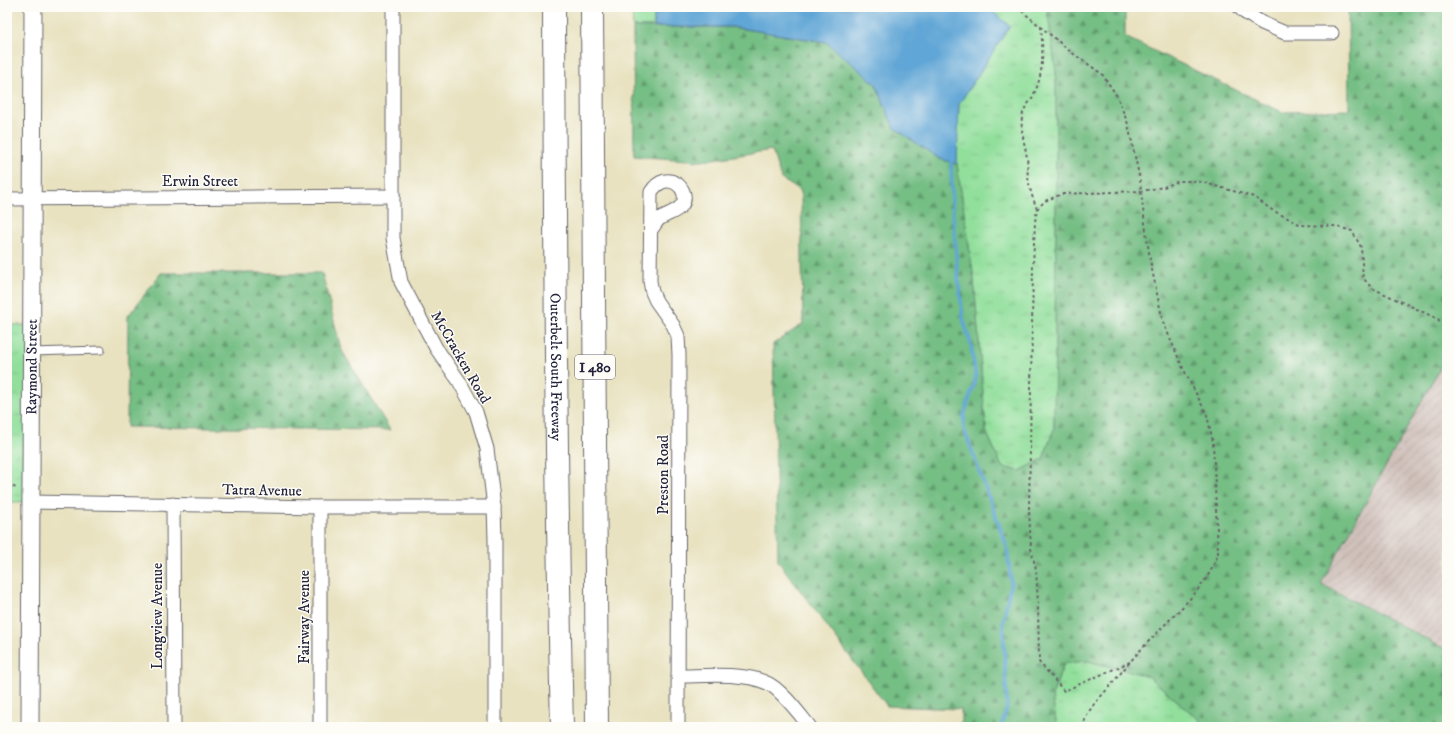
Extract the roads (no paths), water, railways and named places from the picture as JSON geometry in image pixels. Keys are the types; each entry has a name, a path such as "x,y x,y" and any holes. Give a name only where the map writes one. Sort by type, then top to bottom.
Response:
{"highway":[{"name":"Outerbelt South Freeway","path":"554,7 559,599 562,727"},
{"name":"I 480","path":"592,7 597,727"},
{"path":"556,727 559,599"}],"street":[{"name":"Raymond Street","path":"30,727 33,7"},
{"name":"McCracken Road","path":"393,7 393,238 401,282 436,348 459,381 476,412 487,449 496,538 495,727"},
{"path":"1239,7 1244,12 1262,23 1286,33 1332,33"},
{"name":"Erwin Street","path":"7,199 393,196"},
{"name":"Preston Road","path":"651,230 650,281 652,292 656,301 673,325 678,336 678,727"},
{"name":"Tatra Avenue","path":"30,502 320,507 494,507"},
{"name":"Longview Avenue","path":"173,504 174,727"},
{"name":"Fairway Avenue","path":"320,507 320,727"},
{"path":"678,676 744,676 768,683 788,700 810,727"}],"lane":[{"path":"31,352 101,350"}],"water":[{"path":"654,7 987,7 1010,26 959,104 957,164 940,159 894,128 876,84 826,42 732,27 654,27"}],"waterway":[{"path":"951,158 952,200 957,268 963,318 971,345 976,378 964,415 964,429 1007,547 1011,582 1003,623 1007,708 1001,727"}]}
